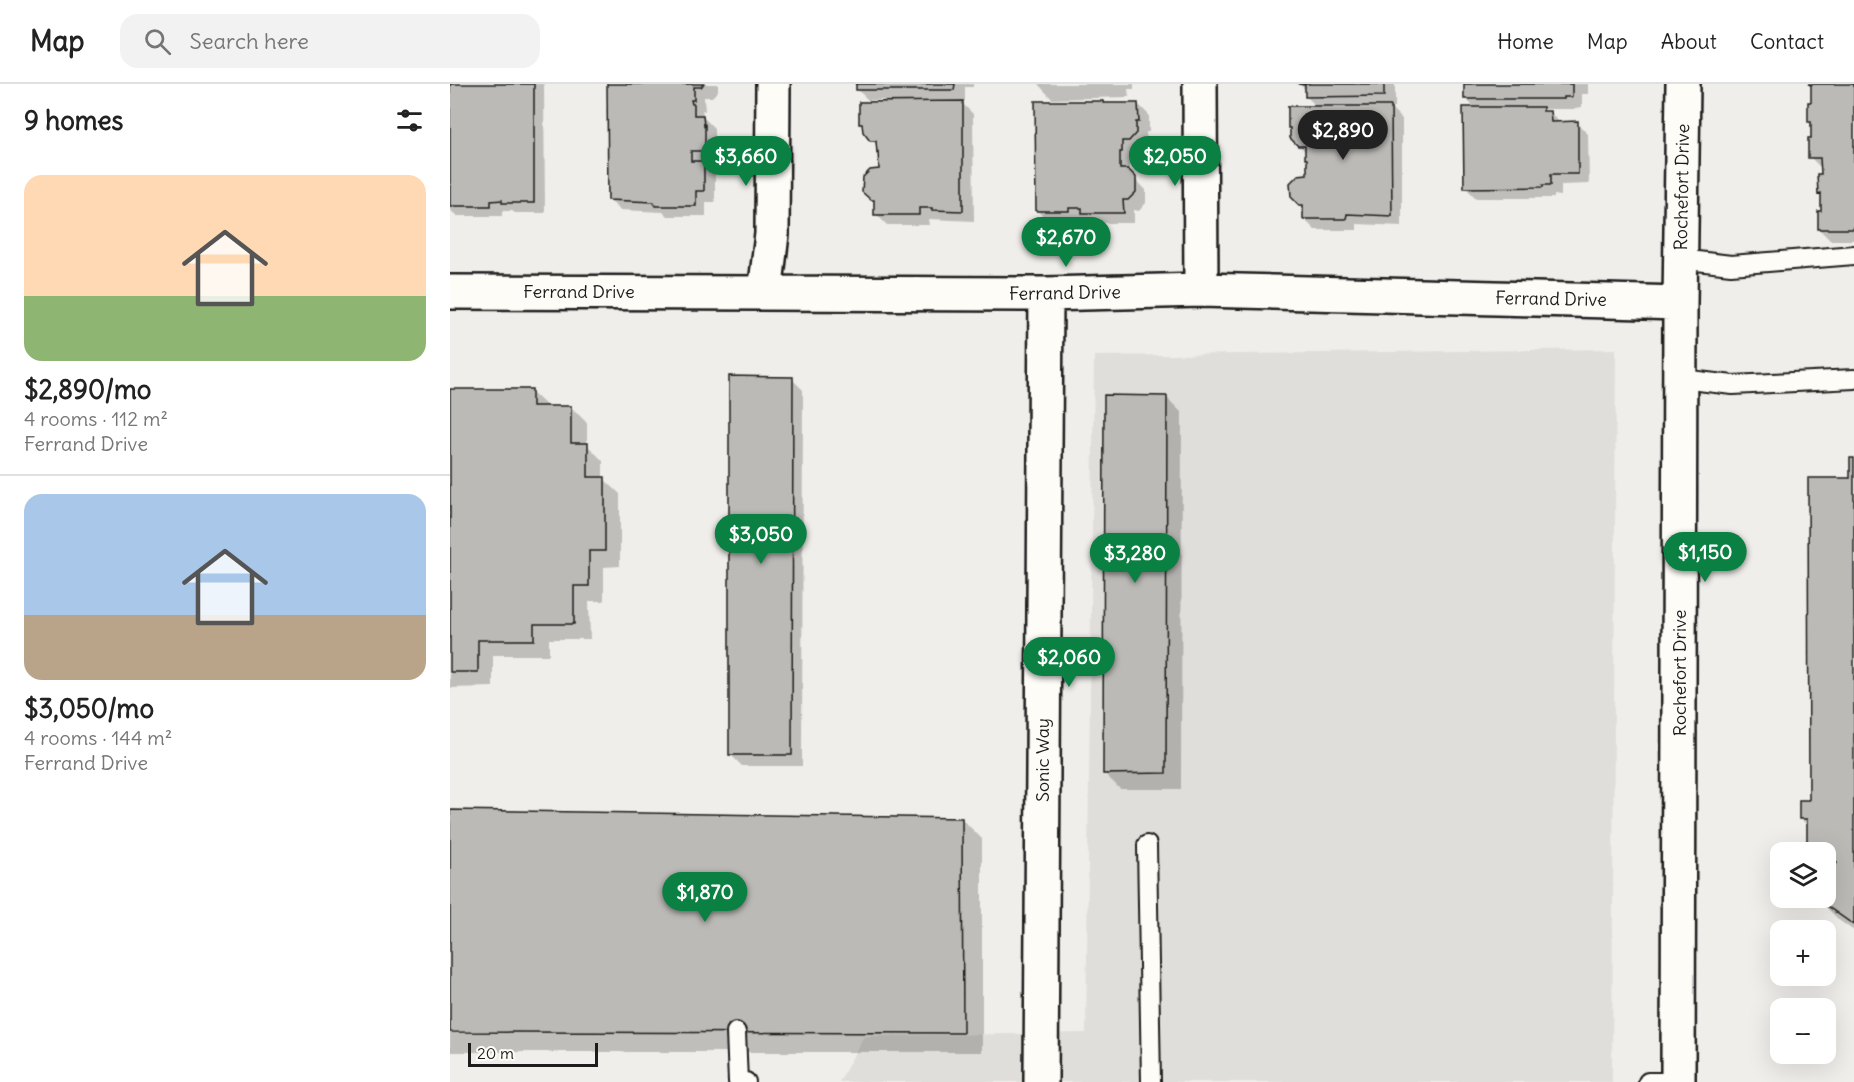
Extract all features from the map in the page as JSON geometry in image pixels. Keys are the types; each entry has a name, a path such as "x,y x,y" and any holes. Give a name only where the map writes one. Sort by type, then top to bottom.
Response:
{"street":[{"path":"765,293 772,234 774,84"},
{"path":"1200,84 1201,290"},
{"name":"Rochefort Drive","path":"1678,1082 1680,259 1683,84"},
{"name":"Ferrand Drive","path":"450,292 1046,294 1201,290 1680,303"},
{"name":"Sonic Way","path":"1041,1082 1046,294"}],"lane":[{"path":"1680,259 1731,265 1854,255"},
{"path":"1681,380 1733,385 1854,379"},
{"path":"1147,844 1151,1082"},
{"path":"736,1032 738,1082 746,1082"},
{"path":"1648,1082 1678,1082"}],"shaded area":[{"path":"1616,349 1612,1082 839,1082 864,1036 1086,1033 1094,356"}],"building":[{"path":"450,84 534,84 534,203 502,203 502,200 491,201 491,206 450,206"},
{"path":"607,84 704,84 701,87 694,87 694,100 691,100 694,104 694,115 703,115 705,125 705,151 691,151 691,161 704,161 704,191 696,191 696,206 655,206 654,202 608,200"},
{"path":"856,84 955,84 954,90 856,90"},
{"path":"1298,84 1384,84 1384,96 1305,97 1305,85"},
{"path":"1464,84 1572,84 1572,97 1564,97 1564,99 1464,99"},
{"path":"1808,84 1854,84 1854,229 1818,229 1821,193 1818,194 1817,174 1821,174 1820,158 1808,158 1811,122 1808,122 1808,102 1811,102 1811,85"},
{"path":"963,101 963,211 919,208 919,215 874,215 874,200 862,192 863,177 870,170 879,169 878,152 876,141 870,141 863,132 862,124 859,124 859,102"},
{"path":"1035,101 1138,103 1139,122 1136,122 1136,133 1129,141 1122,141 1122,152 1120,152 1120,169 1128,169 1136,177 1136,192 1128,200 1123,200 1124,213 1082,213 1082,208 1069,208 1069,211 1036,211"},
{"path":"1288,106 1391,106 1392,216 1347,214 1346,219 1303,219 1303,205 1299,205 1291,197 1290,183 1298,175 1307,174 1307,159 1305,159 1305,146 1298,146 1290,138"},
{"path":"1463,107 1543,107 1543,111 1550,111 1551,122 1578,121 1578,174 1551,174 1551,185 1543,185 1543,187 1464,188"},
{"path":"729,376 793,377 792,755 729,755"},
{"path":"450,389 532,389 532,406 571,406 571,443 588,443 588,477 605,477 605,551 589,551 589,586 574,586 574,624 534,624 534,640 478,640 478,672 450,672"},
{"path":"1104,395 1167,396 1166,773 1103,774"},
{"path":"1850,458 1854,458 1854,925 1830,908 1836,908 1836,842 1807,842 1807,819 1799,819 1799,800 1809,800 1808,478 1850,478"},
{"path":"450,810 962,818 963,1033 450,1032"}]}
